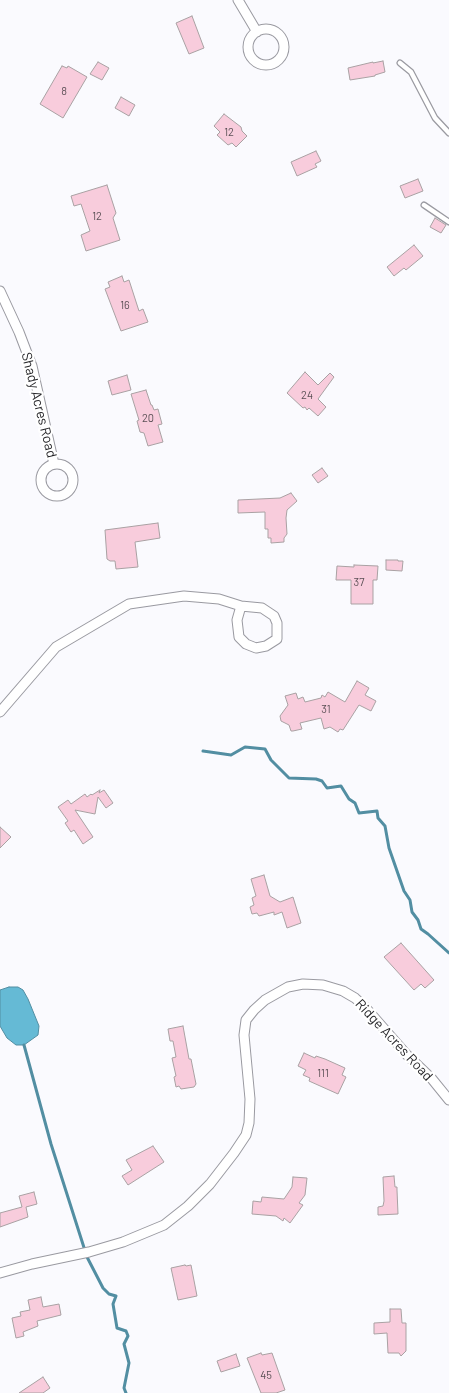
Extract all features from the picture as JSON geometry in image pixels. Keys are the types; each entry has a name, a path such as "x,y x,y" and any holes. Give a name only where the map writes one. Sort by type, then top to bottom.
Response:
{"street":[{"path":"238,0 257,32"},
{"path":"270,29 282,39 283,51 280,58 273,63 260,64 251,56 248,50 248,43 257,32 270,29"},
{"name":"Shady Acres Road","path":"0,291 32,366 54,464"},
{"path":"0,712 56,647 129,604 184,596 219,599 240,606 262,608 274,616 278,623 277,639 266,646 256,648 246,644 239,637 237,620 240,606"},
{"name":"Ridge Acres Road","path":"0,1273 86,1252 138,1236 164,1224 188,1206 210,1184 234,1153 246,1135 250,1123 250,1099 244,1035 246,1020 265,1000 288,987 303,984 322,985 344,991 355,998 407,1055 432,1079 449,1100"}],"lane":[{"path":"400,63 411,72 435,118 449,133"},
{"path":"424,205 449,222"}],"water":[{"path":"18,987 23,990 39,1026 38,1035 24,1045 16,1045 7,1038 0,1026 0,990"}],"building":[{"path":"192,16 204,48 189,54 176,23"},
{"path":"383,61 385,72 375,76 350,80 348,68"},
{"path":"98,62 109,68 102,80 90,74"},
{"path":"62,66 67,68 68,66 87,77 63,118 40,104"},
{"path":"121,97 135,105 129,116 115,108"},
{"path":"224,114 241,127 247,136 236,147 232,143 228,145 217,135 220,132 214,126"},
{"path":"316,151 321,161 315,164 317,167 297,176 291,162"},
{"path":"418,179 423,191 405,198 400,186"},
{"path":"107,185 116,213 113,218 120,240 86,251 81,235 90,231 81,204 74,206 71,196"},
{"path":"435,218 446,225 441,233 430,227"},
{"path":"414,245 423,256 406,270 404,268 394,276 387,267"},
{"path":"122,276 124,282 129,280 139,311 143,309 148,322 121,331 105,289 110,287 108,282"},
{"path":"305,372 318,385 330,373 334,377 318,399 326,407 318,416 309,408 307,410 305,407 303,408 287,393"},
{"path":"127,375 131,390 112,395 108,381"},
{"path":"146,390 154,410 158,409 162,424 158,425 163,442 148,446 144,433 140,432 137,421 139,420 131,394"},
{"path":"322,468 328,476 318,483 312,475"},
{"path":"291,493 297,501 287,510 287,534 284,542 271,543 271,538 268,538 268,529 265,529 265,512 238,513 238,500 280,498"},
{"path":"158,523 160,538 135,542 138,567 116,569 115,561 107,559 105,530"},
{"path":"386,560 403,561 402,571 386,570"},
{"path":"354,565 378,566 377,580 373,580 373,604 351,604 351,580 336,580 337,566 354,567"},
{"path":"357,681 369,688 365,695 376,701 371,711 359,705 343,730 340,729 338,732 330,727 324,729 321,718 300,723 302,729 293,731 291,731 289,725 281,721 280,716 288,705 285,696 296,693 298,699 303,697 305,702 321,698 322,695 325,697 328,692 345,702"},
{"path":"100,790 99,793 104,790 113,803 106,808 98,797 95,814 75,810 93,837 83,844 74,830 71,832 65,823 68,821 58,807 68,800 71,804 85,794 87,797"},
{"path":"0,827 11,837 0,848"},
{"path":"264,875 270,896 280,902 293,897 301,923 287,928 282,912 274,915 274,912 259,916 257,913 252,914 250,907 254,905 252,898 256,896 251,879"},
{"path":"401,943 434,980 425,988 421,984 414,990 384,957"},
{"path":"183,1026 196,1084 194,1087 181,1089 179,1086 176,1087 174,1077 176,1076 172,1058 176,1057 173,1041 170,1041 168,1029"},
{"path":"304,1053 315,1058 316,1056 325,1059 345,1068 342,1075 346,1077 338,1094 309,1081 310,1078 303,1075 306,1070 298,1066"},
{"path":"153,1146 164,1162 128,1185 122,1176 132,1170 126,1160"},
{"path":"394,1176 395,1187 397,1187 398,1214 378,1215 378,1207 383,1206 384,1201 383,1177"},
{"path":"293,1177 307,1178 305,1195 299,1203 303,1205 290,1223 284,1218 283,1221 276,1216 252,1214 253,1201 261,1202 262,1197 284,1199 292,1187"},
{"path":"34,1192 37,1204 26,1207 28,1217 0,1227 0,1213 22,1207 19,1196"},
{"path":"191,1265 197,1296 178,1300 171,1268"},
{"path":"41,1297 43,1307 59,1304 61,1315 37,1321 38,1326 23,1332 24,1336 16,1338 12,1318 21,1316 20,1312 30,1310 28,1300"},
{"path":"390,1309 401,1309 402,1323 406,1323 406,1351 401,1356 399,1353 388,1353 387,1333 374,1334 374,1323 390,1322"},
{"path":"261,1353 262,1355 272,1353 285,1390 276,1393 261,1393 247,1358"},
{"path":"236,1354 240,1366 221,1372 217,1361"},
{"path":"43,1377 50,1388 43,1393 19,1393"}],"waterway":[{"path":"203,751 231,755 245,747 265,749 271,760 289,778 316,779 322,781 327,788 341,786 349,799 355,803 359,813 377,811 378,818 385,826 389,848 404,891 410,900 412,912 418,920 421,929 449,953"},
{"path":"24,1045 51,1144 87,1257 103,1288 109,1294 116,1296 113,1304 117,1328 126,1331 128,1336 124,1344 129,1363 124,1388 126,1393"}]}
